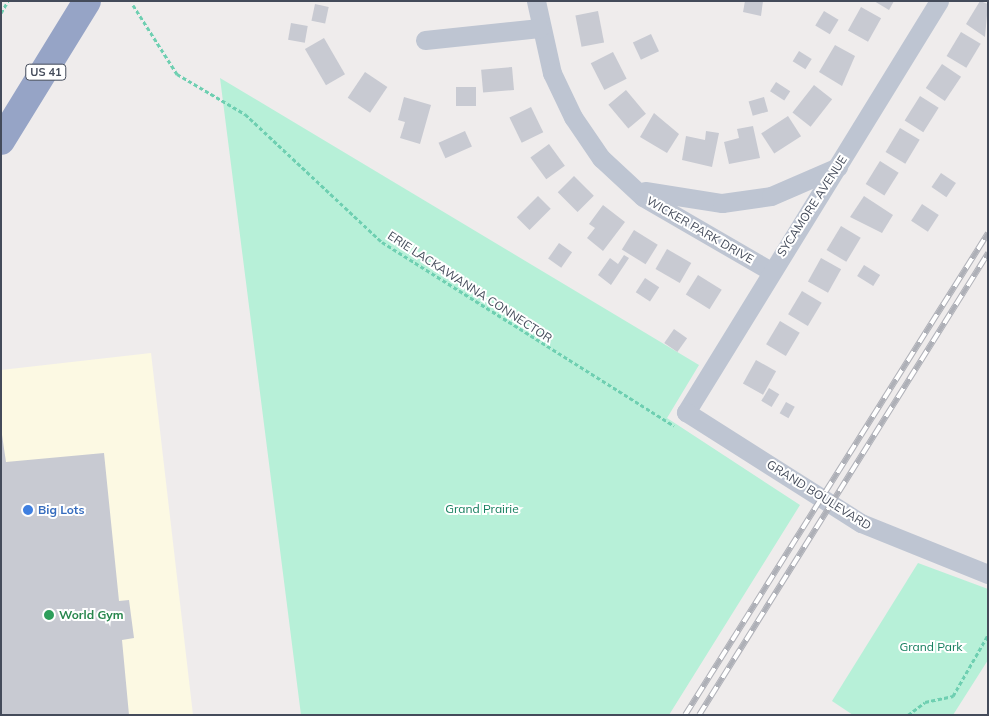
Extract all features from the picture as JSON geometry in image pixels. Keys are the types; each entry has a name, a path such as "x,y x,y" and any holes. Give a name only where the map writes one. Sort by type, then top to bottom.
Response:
{"highway":[{"name":"US 41","path":"1,141 87,1"}],"street":[{"name":"WICKER PARK DRIVE","path":"536,1 539,28 552,73 573,117 601,158 632,188 769,270"},
{"name":"SYCAMORE AVENUE","path":"686,412 769,270 838,167 939,1"},
{"path":"425,40 539,28"},
{"name":"WICKER PARK DRIVE","path":"632,188 722,203 771,196 838,167"},
{"name":"GRAND BOULEVARD","path":"686,412 861,523 988,574"}],"path":[{"path":"1,13 8,1"},
{"name":"ERIE LACKAWANNA CONNECTOR","path":"133,5 177,74 245,114 382,242 661,420 677,427 686,412"},
{"path":"908,715 925,702 953,696 988,634"}],"shaded area":[{"path":"151,353 193,715 1,715 1,370"}],"green space":[{"name":"Grand Prairie","path":"220,78 699,365 667,418 800,505 669,715 301,715"},
{"name":"Grand Park","path":"918,563 988,589 988,660 953,715 853,715 832,701"}],"building":[{"path":"745,1 763,1 761,16 743,12"},
{"path":"874,1 894,1 889,10"},
{"path":"980,1 988,4 985,37 966,24"},
{"path":"315,4 329,7 325,24 311,21"},
{"path":"861,7 881,18 868,42 848,31"},
{"path":"598,11 604,42 582,47 575,15"},
{"path":"824,11 839,20 830,34 815,26"},
{"path":"291,23 308,26 305,43 288,40"},
{"path":"961,32 981,44 966,68 947,56"},
{"path":"651,34 659,51 641,60 633,42"},
{"path":"324,38 345,74 326,85 305,49"},
{"path":"835,45 855,56 842,86 819,72"},
{"path":"799,51 812,59 805,69 793,61"},
{"path":"613,52 627,79 604,90 591,63"},
{"path":"942,64 961,77 945,101 926,88"},
{"path":"512,67 514,90 483,93 481,70"},
{"path":"365,72 387,87 370,113 348,98"},
{"path":"776,82 790,91 784,100 770,91"},
{"path":"814,85 832,99 811,127 792,113"},
{"path":"456,87 476,87 476,106 456,106"},
{"path":"626,90 646,114 628,129 608,105"},
{"path":"920,96 939,108 923,132 905,121"},
{"path":"404,97 431,105 420,144 400,138 405,122 398,120"},
{"path":"764,97 768,111 753,116 749,101"},
{"path":"531,107 543,132 522,143 509,118"},
{"path":"654,113 679,134 667,153 640,137"},
{"path":"788,116 801,136 774,154 761,133"},
{"path":"753,126 760,158 729,164 724,142 739,138 737,129"},
{"path":"900,128 920,140 905,164 886,152"},
{"path":"465,131 472,147 445,158 439,143"},
{"path":"706,131 719,133 712,167 682,160 686,136 705,140"},
{"path":"549,144 565,166 546,179 530,158"},
{"path":"880,161 899,173 884,196 866,184"},
{"path":"941,173 956,183 946,197 931,187"},
{"path":"574,176 594,196 578,212 558,192"},
{"path":"538,196 551,209 530,230 517,217"},
{"path":"864,196 893,215 882,233 850,217"},
{"path":"922,204 939,215 928,232 911,221"},
{"path":"603,205 625,222 603,251 587,238 595,228 589,224"},
{"path":"841,226 861,238 846,262 827,250"},
{"path":"634,230 658,245 646,264 622,250"},
{"path":"559,243 572,252 561,268 548,259"},
{"path":"667,249 691,263 680,283 656,269"},
{"path":"624,255 629,258 611,285 598,275 610,258 618,264"},
{"path":"821,258 841,269 828,293 808,282"},
{"path":"864,265 880,275 873,286 857,276"},
{"path":"698,275 722,290 710,309 686,295"},
{"path":"645,278 659,287 650,302 636,292"},
{"path":"802,291 822,303 808,326 788,314"},
{"path":"780,321 800,333 786,356 766,344"},
{"path":"674,329 687,338 677,352 664,343"},
{"path":"756,360 776,371 763,395 743,384"},
{"path":"769,388 779,394 772,407 761,401"},
{"path":"786,402 795,407 788,418 780,413"},
{"path":"1,428 6,462 104,453 119,601 129,600 134,638 122,640 129,715 1,715"}],"railway":[{"path":"685,715 988,233"},
{"path":"699,715 988,253"}],"place":[{"name":"Big Lots","path":"28,510"},
{"name":"World Gym","path":"49,615"}]}
